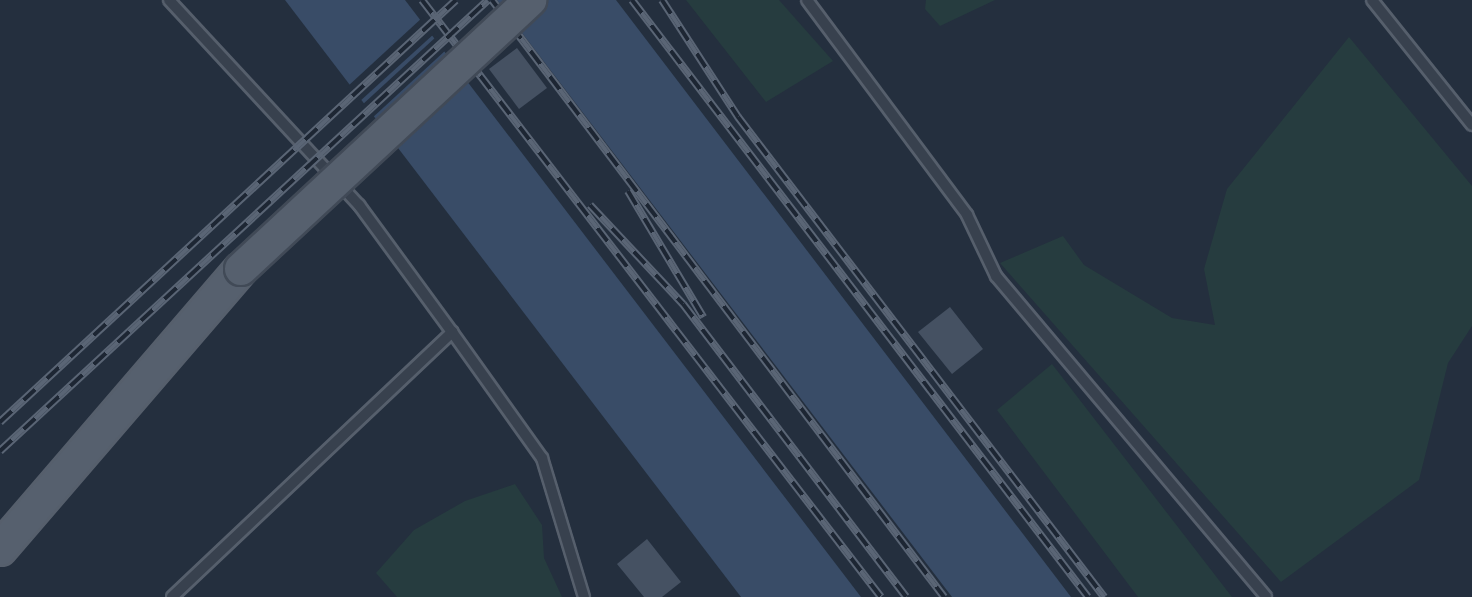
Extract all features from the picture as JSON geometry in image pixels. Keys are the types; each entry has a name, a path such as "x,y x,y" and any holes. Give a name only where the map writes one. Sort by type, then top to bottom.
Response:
{"main road":[{"path":"0,549 241,269 530,0"}],"lane":[{"path":"169,0 359,205 542,458 584,597"},
{"path":"807,0 967,215 996,276 1266,597"},
{"path":"1372,0 1472,125"},
{"path":"172,597 453,332"}],"green space":[{"path":"686,0 779,0 833,61 766,102"},
{"path":"926,0 995,0 940,26 925,9"},
{"path":"1349,37 1472,186 1472,326 1448,363 1419,480 1281,582 1000,263 1063,236 1084,265 1172,318 1215,325 1204,269 1227,189"},
{"path":"1052,364 1232,597 1138,597 997,410"},
{"path":"515,484 542,525 544,558 562,597 397,597 376,573 414,530 465,501"}],"water":[{"path":"285,0 405,0 861,597 741,597"},
{"path":"497,0 616,0 1071,597 952,597"}],"pier":[{"path":"423,17 435,33 359,102 347,87"},
{"path":"437,36 447,49 371,119 361,106"}],"building":[{"path":"517,48 547,88 519,109 489,69"},
{"path":"950,307 983,349 952,374 918,332"},
{"path":"647,539 681,582 662,597 644,597 617,564"}],"railway":[{"path":"422,0 881,597"},
{"path":"0,422 456,0"},
{"path":"0,451 488,0"},
{"path":"492,0 944,597"},
{"path":"632,0 1088,597"},
{"path":"662,0 738,117 1104,597"},
{"path":"628,191 703,317"},
{"path":"590,205 683,304 906,597"}]}
